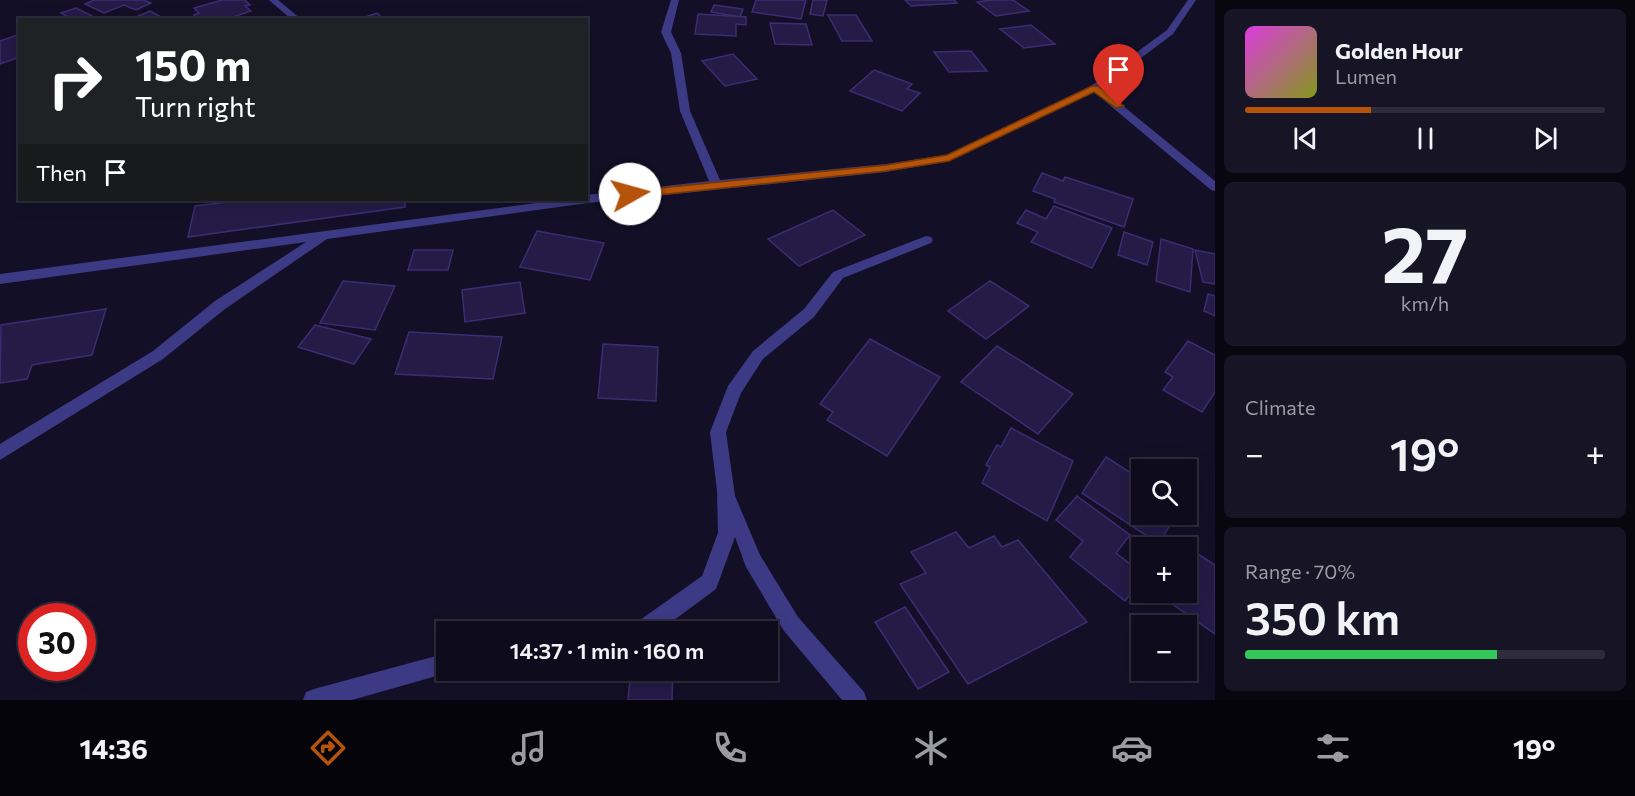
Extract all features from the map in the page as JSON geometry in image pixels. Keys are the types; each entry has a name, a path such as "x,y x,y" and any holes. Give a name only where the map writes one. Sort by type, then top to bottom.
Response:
{"street":[{"path":"273,0 296,18"},
{"path":"675,0 666,32 676,53 685,111 716,184"},
{"path":"588,199 886,168 949,158 1095,88 1170,32 1192,0"},
{"path":"1095,88 1215,187"},
{"path":"0,279 545,202"},
{"path":"0,453 158,355 220,305 327,234"},
{"path":"657,621 709,582 727,532 726,491 718,432 734,391 758,355 809,313 838,275 926,240"},
{"path":"726,491 753,561 791,624 856,700"},
{"path":"314,700 436,666"}],"building":[{"path":"94,0 144,0 151,3 136,10 124,5 104,13 85,4"},
{"path":"222,0 245,0 250,5 245,6 251,11 230,18 196,18 194,15 199,13 194,8"},
{"path":"756,0 806,0 801,19 752,12"},
{"path":"813,0 827,0 823,16 810,14"},
{"path":"905,0 954,0 957,3 911,6"},
{"path":"1013,0 1029,11 996,16 977,2"},
{"path":"714,5 743,9 740,17 711,12"},
{"path":"76,8 96,18 66,18 68,17 61,13"},
{"path":"150,11 161,17 159,18 134,18"},
{"path":"377,13 383,18 362,18"},
{"path":"698,14 746,17 746,25 736,24 736,36 695,34"},
{"path":"828,15 856,15 872,41 842,41"},
{"path":"770,23 806,24 812,45 775,44"},
{"path":"1031,25 1055,44 1024,48 1000,29"},
{"path":"18,35 18,58 0,64 0,41"},
{"path":"971,51 987,71 949,72 934,52"},
{"path":"733,54 757,79 725,86 702,61"},
{"path":"874,70 912,84 907,89 920,93 902,111 850,91"},
{"path":"1042,173 1063,181 1065,177 1133,199 1124,227 1054,202 1055,199 1033,191"},
{"path":"238,201 405,201 405,207 188,237 195,206"},
{"path":"1054,206 1112,228 1092,268 1031,242 1038,232 1017,223 1026,210 1046,219"},
{"path":"833,210 865,235 799,266 768,239"},
{"path":"537,231 604,243 590,280 520,267"},
{"path":"1124,232 1153,242 1147,265 1118,255"},
{"path":"1161,239 1193,249 1190,292 1156,281"},
{"path":"414,250 453,250 448,270 408,270"},
{"path":"1195,250 1215,254 1215,284 1203,282"},
{"path":"343,281 395,286 375,330 320,323"},
{"path":"990,281 1029,306 986,339 948,311"},
{"path":"520,282 525,313 465,322 462,290"},
{"path":"1208,294 1215,296 1215,316 1204,311"},
{"path":"106,309 92,355 32,365 27,379 0,383 1,325"},
{"path":"315,325 371,339 354,364 298,347"},
{"path":"409,332 502,337 493,379 395,374"},
{"path":"870,339 940,377 887,456 827,420 833,412 820,404"},
{"path":"1188,341 1215,355 1215,392 1202,412 1163,390 1173,377 1165,372"},
{"path":"603,344 658,347 656,401 598,398"},
{"path":"997,346 1073,394 1038,434 961,382"},
{"path":"1011,428 1073,461 1047,521 982,483 990,467 986,465 997,445 1001,447"},
{"path":"1106,457 1131,473 1131,525 1170,525 1163,537 1148,537 1082,493"},
{"path":"1077,496 1130,535 1116,553 1131,565 1131,593 1125,601 1070,557 1083,541 1056,520"},
{"path":"956,532 969,548 994,536 1002,547 1018,540 1087,622 968,684 900,584 926,573 911,552"},
{"path":"1197,553 1215,565 1215,634 1197,621 1197,615 1188,615 1171,603 1197,603"},
{"path":"905,607 949,672 918,689 875,622"},
{"path":"630,681 673,681 672,700 628,700"}],"route":[{"path":"630,194 886,168 949,158 1095,88 1119,106"}]}
